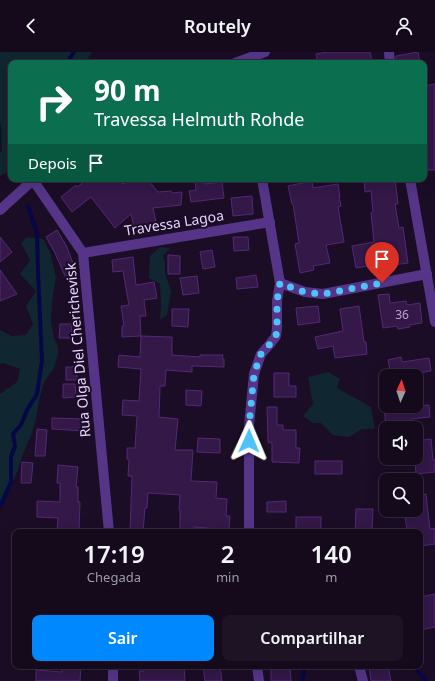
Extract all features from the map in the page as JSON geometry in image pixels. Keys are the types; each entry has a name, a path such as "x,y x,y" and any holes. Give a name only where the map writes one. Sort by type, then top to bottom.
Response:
{"street":[{"path":"245,60 265,52"},
{"path":"0,210 32,182"},
{"name":"Rua Olga Diel Cherichevisk","path":"35,182 83,253 109,529"},
{"path":"249,529 249,426 254,374 261,354 276,336 277,301 280,283 263,182"},
{"path":"411,182 435,322"},
{"name":"Travessa Lagoa","path":"83,253 270,222"},
{"path":"280,283 304,292 323,294 427,274"},
{"path":"113,669 113,681"},
{"path":"257,669 259,681"},
{"path":"360,669 363,681"}],"shaded area":[{"path":"0,52 92,52 87,60 8,60 8,172 0,176 0,152 2,151 0,122"},
{"path":"27,237 43,239 50,252 56,277 51,321 54,339 58,346 58,354 54,368 44,382 31,436 18,470 5,498 0,505 0,394 17,382 20,369 3,363 0,364 0,330 12,336 26,335 33,324 26,306 36,291 20,274 30,260 21,243"},
{"path":"160,247 170,248 163,256 165,273 171,292 167,315 160,320 160,284 149,278 150,256"},
{"path":"328,372 340,379 337,388 371,407 375,429 362,429 349,437 333,435 321,423 313,423 303,416 313,404 308,377"}],"building":[{"path":"328,52 370,52 371,60 317,60 316,54"},
{"path":"418,52 419,60 396,60 396,56"},
{"path":"435,84 435,170 428,170 427,161 427,85"},
{"path":"84,182 121,182 123,184 126,182 150,182 158,192 182,192 181,205 153,208 157,227 135,232 131,214 115,228 91,197 72,212 61,197 76,185 77,187"},
{"path":"195,182 205,182 205,184 222,182 224,198 191,202 189,191 196,190"},
{"path":"307,182 312,182 313,188 338,184 341,206 338,207 344,242 326,245 330,263 313,266 314,270 300,273 295,244 299,243 293,204 288,186"},
{"path":"364,182 395,182 398,204 395,204 399,228 403,227 408,263 386,266 385,263 356,268 352,246 374,242 371,213 373,212 371,191 365,192"},
{"path":"252,196 253,214 233,216 231,198"},
{"path":"57,230 66,245 76,271 65,276 46,237"},
{"path":"0,237 12,252 0,262"},
{"path":"233,237 248,237 249,250 234,251"},
{"path":"212,250 215,267 203,269 200,252"},
{"path":"168,255 180,256 180,274 168,274"},
{"path":"133,257 136,285 154,282 157,298 144,300 146,316 140,316 141,336 122,337 122,326 124,326 121,306 129,305 123,271 113,272 112,260"},
{"path":"0,270 17,294 0,301"},
{"path":"256,275 258,287 237,289 236,278"},
{"path":"197,276 199,293 183,295 180,278"},
{"path":"389,294 390,303 406,301 407,305 420,303 422,323 409,325 410,327 398,329 397,326 383,328 378,295"},
{"path":"318,306 320,322 298,325 296,308"},
{"path":"359,306 367,354 335,358 333,346 318,349 315,337 343,331 340,309"},
{"path":"172,309 189,309 188,327 172,326"},
{"path":"60,324 72,324 71,338 59,338"},
{"path":"141,336 172,337 172,355 200,357 200,355 223,355 222,359 224,359 224,367 192,366 192,372 166,370 165,386 160,386 159,417 178,419 175,450 193,450 191,481 217,482 216,498 227,499 226,516 230,516 229,529 194,527 194,529 180,529 180,495 148,493 143,529 130,529 132,476 128,476 129,460 127,459 127,448 135,448 137,416 122,415 123,400 139,401 141,369 118,367 119,355 140,357"},
{"path":"401,357 402,362 429,358 431,371 423,372 423,369 390,369 388,360"},
{"path":"66,367 77,367 77,380 66,380"},
{"path":"274,373 289,373 289,386 296,386 296,397 274,397"},
{"path":"63,384 75,384 76,397 63,398"},
{"path":"186,390 202,391 201,406 186,405"},
{"path":"429,405 430,417 411,419 411,421 385,421 385,413 423,413 423,406"},
{"path":"267,407 277,407 277,425 283,425 283,430 296,430 296,448 300,448 299,463 272,462 272,443 268,442"},
{"path":"52,418 86,419 85,431 52,429"},
{"path":"37,429 47,430 45,456 35,456"},
{"path":"198,438 220,439 220,453 197,452"},
{"path":"431,439 433,460 435,460 435,472 416,473 415,465 423,465 423,440"},
{"path":"315,461 342,461 342,474 315,474"},
{"path":"22,462 33,463 31,483 21,483"},
{"path":"58,465 78,467 76,487 78,487 78,502 80,502 79,529 57,529 58,518 37,517 37,501 60,502 60,483 57,483"},
{"path":"423,494 426,494 430,529 435,528 435,544 423,546 423,529 407,529 405,517 423,517"},
{"path":"286,501 286,512 267,512 267,502"},
{"path":"356,509 373,509 372,529 355,529"},
{"path":"296,517 321,517 321,529 296,529"},
{"path":"435,594 435,627 423,629 423,596"},
{"path":"62,669 81,669 80,681 36,681 36,670 62,672"},
{"path":"144,669 184,669 185,681 140,681 139,671 144,671"},
{"path":"203,669 220,669 222,681 205,681"},
{"path":"271,669 290,669 291,681 271,681"},
{"path":"369,669 389,669 391,681 371,681"}],"waterway":[{"path":"69,60 74,52"},
{"path":"0,507 11,482 11,457 15,446 13,434 21,425 27,410 37,394 42,361 37,233 28,206"},
{"path":"302,681 304,669"},
{"path":"416,669 426,681"}],"route":[{"path":"249,441 254,374 261,354 276,336 277,301 280,283 304,292 323,294 382,283"}]}
